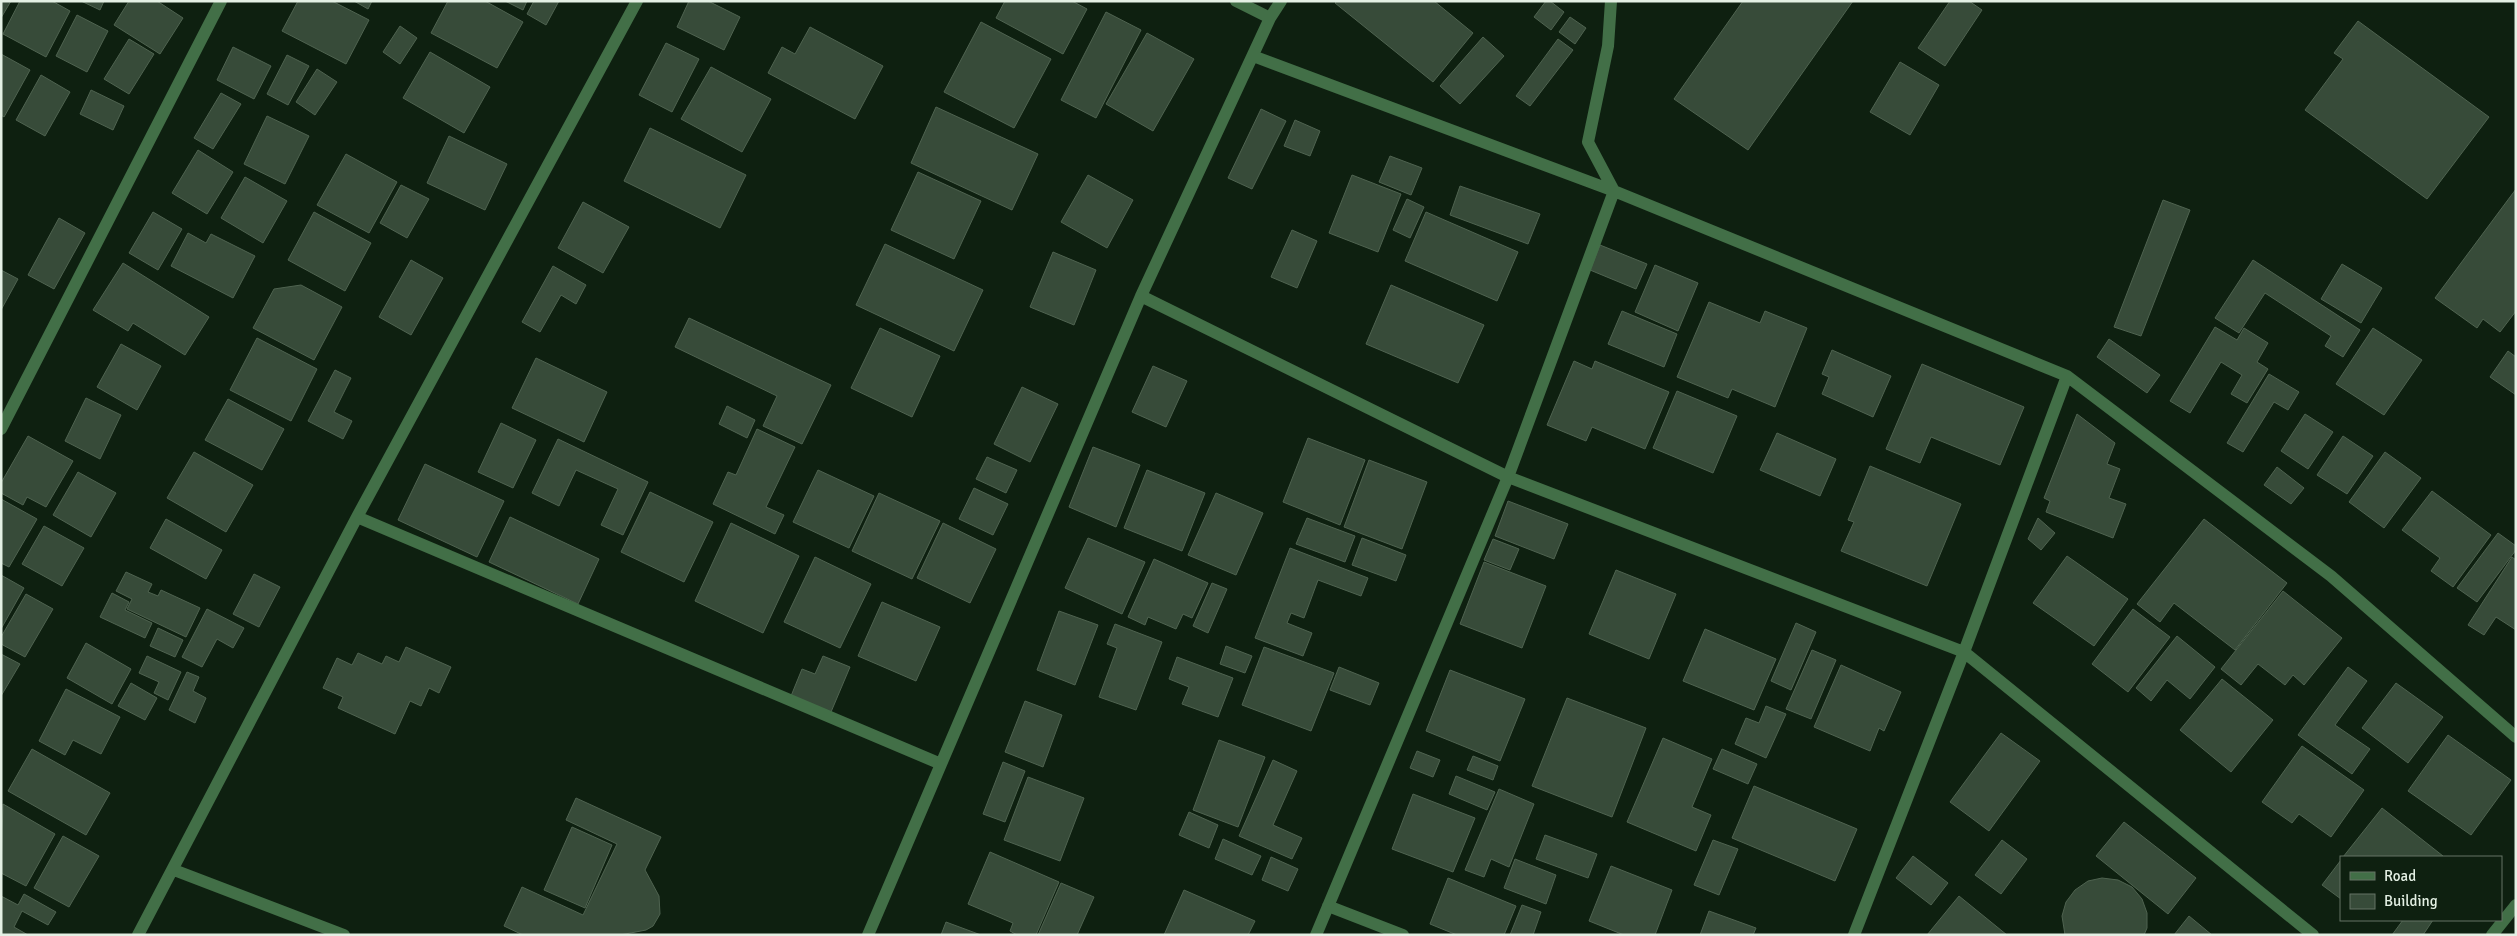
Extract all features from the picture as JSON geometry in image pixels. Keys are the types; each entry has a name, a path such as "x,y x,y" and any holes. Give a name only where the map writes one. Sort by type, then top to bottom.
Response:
{"street":[{"path":"1,429 221,1"},
{"path":"138,935 174,870 357,517 637,1"},
{"path":"1236,1 1270,18"},
{"path":"868,935 1141,296 1270,18 1281,1"},
{"path":"1316,935 1508,477 1614,191 1588,142 1608,46 1611,1"},
{"path":"1253,56 1614,191 2067,376 2331,576 2516,738"},
{"path":"1141,296 1508,477 1964,652 2313,935"},
{"path":"1854,935 1964,652 2067,376"},
{"path":"357,517 941,764"},
{"path":"174,870 344,935"},
{"path":"2492,935 2516,904"},
{"path":"1328,906 1403,935"}],"building":[{"path":"1,1 11,1 1,18"},
{"path":"20,1 52,1 70,11 46,57 3,34"},
{"path":"81,1 104,1 100,10"},
{"path":"129,1 157,1 183,18 160,54 114,25"},
{"path":"298,1 332,1 369,20 346,64 282,31"},
{"path":"354,1 372,1 368,9"},
{"path":"448,1 485,1 523,22 497,68 431,33"},
{"path":"505,1 527,1 523,10"},
{"path":"534,1 559,1 546,25 527,14"},
{"path":"689,1 708,1 740,17 724,50 677,27"},
{"path":"1005,1 1072,1 1087,9 1063,54 996,18"},
{"path":"1337,1 1434,1 1473,33 1433,82 1335,3"},
{"path":"1546,1 1550,1 1564,12 1551,30 1534,17"},
{"path":"1743,1 1853,1 1748,150 1674,99"},
{"path":"1950,1 1969,1 1982,10 1945,66 1918,48"},
{"path":"1106,12 1141,30 1096,118 1061,100"},
{"path":"77,15 108,31 87,72 56,56"},
{"path":"1570,17 1586,28 1575,44 1559,32"},
{"path":"2358,21 2489,117 2427,199 2305,110 2343,59 2334,53"},
{"path":"981,22 1051,59 1014,128 944,92"},
{"path":"400,26 417,38 400,64 383,52"},
{"path":"810,27 883,66 855,119 768,73 782,47 795,54"},
{"path":"1147,33 1194,59 1153,131 1106,104"},
{"path":"1483,37 1504,56 1460,104 1440,86"},
{"path":"129,39 154,54 129,94 104,79"},
{"path":"1558,39 1573,50 1530,106 1516,96"},
{"path":"666,43 699,59 672,112 639,95"},
{"path":"233,47 271,66 254,99 217,80"},
{"path":"430,52 490,87 464,133 403,98"},
{"path":"1,54 30,70 4,117 1,115"},
{"path":"287,55 309,66 288,105 267,94"},
{"path":"1900,62 1939,85 1910,135 1870,112"},
{"path":"711,67 771,99 742,152 681,119"},
{"path":"317,69 337,82 315,115 296,102"},
{"path":"41,75 70,92 45,136 16,120"},
{"path":"91,90 124,106 113,130 80,114"},
{"path":"221,93 241,104 213,149 194,138"},
{"path":"936,107 1038,154 1012,210 911,163"},
{"path":"1261,109 1286,121 1252,189 1228,178"},
{"path":"267,116 309,136 285,184 244,164"},
{"path":"1295,120 1320,131 1310,156 1284,146"},
{"path":"650,128 746,175 720,228 624,181"},
{"path":"449,136 507,164 485,210 427,183"},
{"path":"198,150 233,172 207,214 172,193"},
{"path":"346,154 397,182 369,233 317,205"},
{"path":"1390,156 1422,168 1411,195 1379,182"},
{"path":"918,172 981,201 954,259 891,230"},
{"path":"1088,175 1133,200 1107,248 1061,222"},
{"path":"1352,175 1401,194 1378,252 1329,233"},
{"path":"245,177 287,201 263,243 221,218"},
{"path":"401,185 429,199 407,238 380,223"},
{"path":"1460,186 1540,214 1528,244 1450,215"},
{"path":"2516,189 2516,311 2500,332 2483,319 2477,328 2435,298"},
{"path":"1407,199 1424,207 1410,238 1393,230"},
{"path":"2163,200 2190,210 2141,336 2114,327"},
{"path":"583,202 629,227 603,273 558,248"},
{"path":"153,212 182,229 158,270 129,253"},
{"path":"314,212 371,243 345,291 288,260"},
{"path":"1426,212 1518,252 1497,301 1405,261"},
{"path":"59,218 85,233 54,289 28,275"},
{"path":"1292,230 1317,241 1297,288 1271,277"},
{"path":"188,233 206,243 211,234 255,256 233,298 171,266"},
{"path":"885,244 983,290 954,351 856,305"},
{"path":"1600,245 1647,264 1636,289 1590,270"},
{"path":"1053,252 1096,270 1074,325 1030,307"},
{"path":"411,260 443,278 411,335 379,317"},
{"path":"2253,260 2360,330 2343,357 2325,346 2331,336 2265,293 2239,333 2215,318"},
{"path":"123,263 209,317 185,355 133,323 128,331 93,310"},
{"path":"2342,264 2382,288 2361,323 2321,299"},
{"path":"1655,265 1698,283 1678,331 1635,312"},
{"path":"553,266 586,285 576,304 561,295 540,332 522,322"},
{"path":"1,270 18,279 1,310"},
{"path":"301,285 342,307 314,360 253,328 274,289"},
{"path":"1391,285 1484,325 1458,383 1366,344"},
{"path":"1709,302 1760,323 1765,311 1807,328 1775,407 1732,389 1728,398 1677,377"},
{"path":"1622,311 1677,334 1664,367 1608,344"},
{"path":"689,318 831,385 802,444 763,426 777,396 675,347"},
{"path":"2215,327 2237,340 2244,328 2268,343 2257,362 2268,369 2247,403 2231,394 2242,375 2221,362 2190,413 2170,401"},
{"path":"880,328 940,356 912,417 851,388"},
{"path":"2373,328 2422,360 2384,415 2336,384"},
{"path":"257,338 317,369 291,421 230,390"},
{"path":"2109,339 2160,375 2147,393 2097,357"},
{"path":"121,344 161,366 137,410 97,387"},
{"path":"1832,350 1891,376 1873,417 1822,394 1829,377 1822,374"},
{"path":"2508,351 2516,357 2516,395 2490,377"},
{"path":"536,358 607,392 584,442 512,408"},
{"path":"1574,361 1592,369 1595,361 1669,392 1645,449 1592,427 1586,441 1547,425"},
{"path":"1922,364 2024,407 2000,465 1931,437 1920,463 1886,449"},
{"path":"1153,366 1187,381 1166,427 1132,412"},
{"path":"335,370 351,378 334,412 352,421 343,439 308,421"},
{"path":"2269,374 2299,392 2288,410 2274,402 2243,452 2227,443"},
{"path":"1022,387 1058,404 1030,462 994,444"},
{"path":"1677,391 1737,416 1713,473 1653,448"},
{"path":"86,398 121,415 100,459 65,441"},
{"path":"228,399 284,429 262,470 205,440"},
{"path":"727,406 755,420 747,438 719,424"},
{"path":"2077,414 2115,443 2107,464 2120,469 2109,498 2126,504 2113,538 2046,512 2050,501 2044,498"},
{"path":"2305,414 2333,432 2308,469 2281,451"},
{"path":"501,423 536,440 513,488 478,472"},
{"path":"757,429 795,447 766,507 784,515 775,534 713,504 728,472 736,475"},
{"path":"1777,433 1836,459 1820,496 1760,470"},
{"path":"28,436 73,461 46,507 27,497 23,505 1,493 1,483"},
{"path":"2343,436 2373,456 2347,494 2317,475"},
{"path":"1308,438 1365,460 1340,525 1283,502"},
{"path":"558,439 648,482 623,535 601,525 618,489 576,470 559,506 532,493"},
{"path":"1093,447 1140,465 1116,527 1069,507"},
{"path":"194,452 253,485 226,532 167,498"},
{"path":"2385,452 2421,478 2384,528 2349,502"},
{"path":"987,457 1017,470 1006,493 976,479"},
{"path":"1369,460 1427,482 1402,549 1344,527"},
{"path":"425,464 504,501 477,557 398,520"},
{"path":"1870,466 1961,504 1927,586 1841,551 1854,522 1848,520"},
{"path":"2277,467 2304,488 2291,504 2264,485"},
{"path":"818,470 874,496 849,548 793,522"},
{"path":"1147,470 1205,493 1182,551 1124,528"},
{"path":"78,472 116,493 91,537 53,515"},
{"path":"974,488 1008,504 993,535 959,519"},
{"path":"2432,491 2491,535 2453,587 2431,571 2440,558 2402,530"},
{"path":"650,492 713,522 684,582 621,552"},
{"path":"879,493 940,521 912,579 852,551"},
{"path":"1216,493 1263,513 1236,575 1188,555"},
{"path":"1,499 37,519 9,567 1,563"},
{"path":"1508,501 1568,524 1554,559 1495,536"},
{"path":"510,517 599,559 578,604 489,562"},
{"path":"1307,518 1355,536 1345,562 1296,544"},
{"path":"2038,518 2055,533 2041,550 2028,539"},
{"path":"166,519 222,550 206,579 150,548"},
{"path":"2204,519 2287,583 2235,650 2174,603 2160,622 2137,604"},
{"path":"731,523 799,556 763,633 695,601"},
{"path":"943,523 996,549 970,603 917,578"},
{"path":"44,526 84,548 62,586 22,564"},
{"path":"2498,533 2516,546 2516,550 2477,602 2457,588"},
{"path":"1088,538 1145,562 1122,614 1065,588"},
{"path":"1362,538 1406,555 1396,581 1352,565"},
{"path":"1493,539 1519,549 1510,570 1484,560"},
{"path":"1290,548 1368,578 1361,596 1318,580 1304,618 1291,613 1287,623 1312,633 1303,656 1255,638"},
{"path":"2067,556 2128,599 2094,646 2033,603"},
{"path":"815,557 871,584 840,648 784,622"},
{"path":"2512,557 2516,560 2516,630 2496,617 2484,635 2468,625"},
{"path":"1154,559 1208,583 1192,618 1183,614 1176,629 1148,617 1145,625 1128,617"},
{"path":"1484,562 1546,586 1522,648 1460,624"},
{"path":"1616,570 1676,594 1649,659 1589,634"},
{"path":"126,572 152,584 148,592 158,596 161,590 200,608 186,637 127,609 132,599 116,591"},
{"path":"254,574 280,587 259,627 233,614"},
{"path":"1,575 24,588 1,629"},
{"path":"1212,583 1227,589 1208,633 1193,626"},
{"path":"2283,591 2342,638 2304,685 2293,675 2285,685 2258,664 2241,685 2221,669"},
{"path":"112,593 129,602 125,610 152,623 145,638 100,617"},
{"path":"26,594 53,609 25,657 1,644 1,637"},
{"path":"882,602 940,627 916,681 858,656"},
{"path":"207,609 244,628 233,648 217,639 202,667 182,657"},
{"path":"2133,609 2170,637 2128,692 2092,664"},
{"path":"1059,611 1098,625 1075,685 1037,670"},
{"path":"1796,623 1816,632 1791,690 1771,681"},
{"path":"1115,624 1162,642 1136,710 1099,697 1117,648 1107,644"},
{"path":"158,628 183,640 175,657 150,646"},
{"path":"1705,629 1776,659 1754,710 1683,681"},
{"path":"2177,636 2215,667 2190,699 2167,680 2151,701 2136,688"},
{"path":"86,643 131,669 112,704 67,678"},
{"path":"1226,646 1252,656 1245,673 1220,664"},
{"path":"406,647 451,667 439,693 429,688 421,706 410,701 395,734 338,708 343,697 323,688 337,658 352,665 358,653 382,664 386,656 399,662"},
{"path":"1264,647 1334,673 1311,731 1242,705"},
{"path":"1812,650 1836,660 1811,719 1786,709"},
{"path":"1,654 20,664 1,696"},
{"path":"147,656 181,672 168,700 154,693 159,682 139,673"},
{"path":"823,656 850,667 831,712 791,696 802,669 815,674"},
{"path":"1177,657 1233,678 1218,717 1182,704 1189,687 1169,679"},
{"path":"1841,665 1901,692 1884,731 1879,728 1870,751 1814,727"},
{"path":"1339,667 1379,683 1370,705 1330,690"},
{"path":"2348,667 2367,681 2335,725 2370,749 2352,774 2298,735"},
{"path":"1450,670 1525,699 1500,761 1426,731"},
{"path":"187,672 199,677 193,691 206,698 195,723 169,710"},
{"path":"2222,679 2273,720 2231,772 2180,730"},
{"path":"131,683 157,698 145,720 118,706"},
{"path":"2396,683 2443,717 2408,763 2362,728"},
{"path":"66,689 120,717 101,754 73,740 65,755 39,741"},
{"path":"1567,698 1646,728 1612,817 1532,786"},
{"path":"1025,701 1062,715 1043,767 1005,752"},
{"path":"1766,706 1786,714 1766,758 1735,744 1746,718 1759,723"},
{"path":"2001,733 2040,761 1989,831 1950,802"},
{"path":"2448,735 2511,780 2471,835 2408,791"},
{"path":"1663,738 1712,759 1692,807 1711,815 1696,851 1627,822"},
{"path":"1219,740 1265,757 1238,827 1193,810"},
{"path":"2302,746 2364,790 2331,837 2299,814 2292,823 2262,802"},
{"path":"32,749 110,793 86,835 8,791"},
{"path":"1722,749 1757,764 1748,784 1713,769"},
{"path":"1417,751 1440,760 1433,777 1410,768"},
{"path":"1473,756 1498,766 1493,780 1467,770"},
{"path":"1273,760 1297,771 1273,825 1302,838 1292,859 1239,836"},
{"path":"1003,762 1025,771 1005,822 983,814"},
{"path":"1456,776 1495,792 1487,810 1449,794"},
{"path":"1028,777 1084,798 1060,861 1004,840"},
{"path":"1754,786 1857,829 1835,881 1732,838"},
{"path":"1499,789 1534,804 1509,867 1491,859 1484,877 1465,870"},
{"path":"1413,794 1475,818 1453,872 1392,849"},
{"path":"576,798 661,837 645,870 659,896 660,914 653,926 646,930 620,935 523,935 504,926 522,887 583,915 617,844 566,820"},
{"path":"3,804 55,834 26,886 1,873"},
{"path":"2382,808 2443,856 2344,856"},
{"path":"1189,812 1218,825 1209,848 1179,835"},
{"path":"2124,822 2196,878 2168,914 2096,856"},
{"path":"572,827 612,845 585,908 544,890"},
{"path":"1545,835 1597,854 1588,878 1536,859"},
{"path":"63,836 99,856 69,907 34,888"},
{"path":"1223,839 1261,856 1252,875 1215,859"},
{"path":"1713,840 1738,849 1719,895 1694,885"},
{"path":"2002,840 2027,859 2001,894 1975,875"},
{"path":"990,852 1059,882 1036,935 1017,935 1010,931 1013,923 968,904"},
{"path":"1913,856 1948,883 1931,905 1896,878"},
{"path":"1271,857 1298,869 1288,891 1262,880"},
{"path":"1515,859 1556,875 1546,904 1504,888"},
{"path":"2340,861 2340,898 2322,885"},
{"path":"1611,866 1672,890 1655,935 1624,935 1589,921"},
{"path":"1448,878 1516,906 1504,935 1457,935 1430,924"},
{"path":"2102,878 2118,880 2132,887 2142,899 2147,913 2147,928 2144,935 2065,935 2062,916 2066,902 2075,890 2088,881"},
{"path":"1061,883 1094,897 1077,935 1038,935"},
{"path":"1184,890 1255,921 1248,935 1164,935"},
{"path":"24,894 56,912 48,925 22,911 14,927 28,935 1,935 1,896 18,905"},
{"path":"1959,896 2007,935 1927,935"},
{"path":"1522,905 1541,912 1533,935 1510,935"},
{"path":"1709,911 1756,928 1753,935 1700,935"},
{"path":"2189,916 2212,935 2174,935"},
{"path":"2402,921 2432,921 2423,935 2392,935"},
{"path":"946,922 981,935 941,935"}]}
